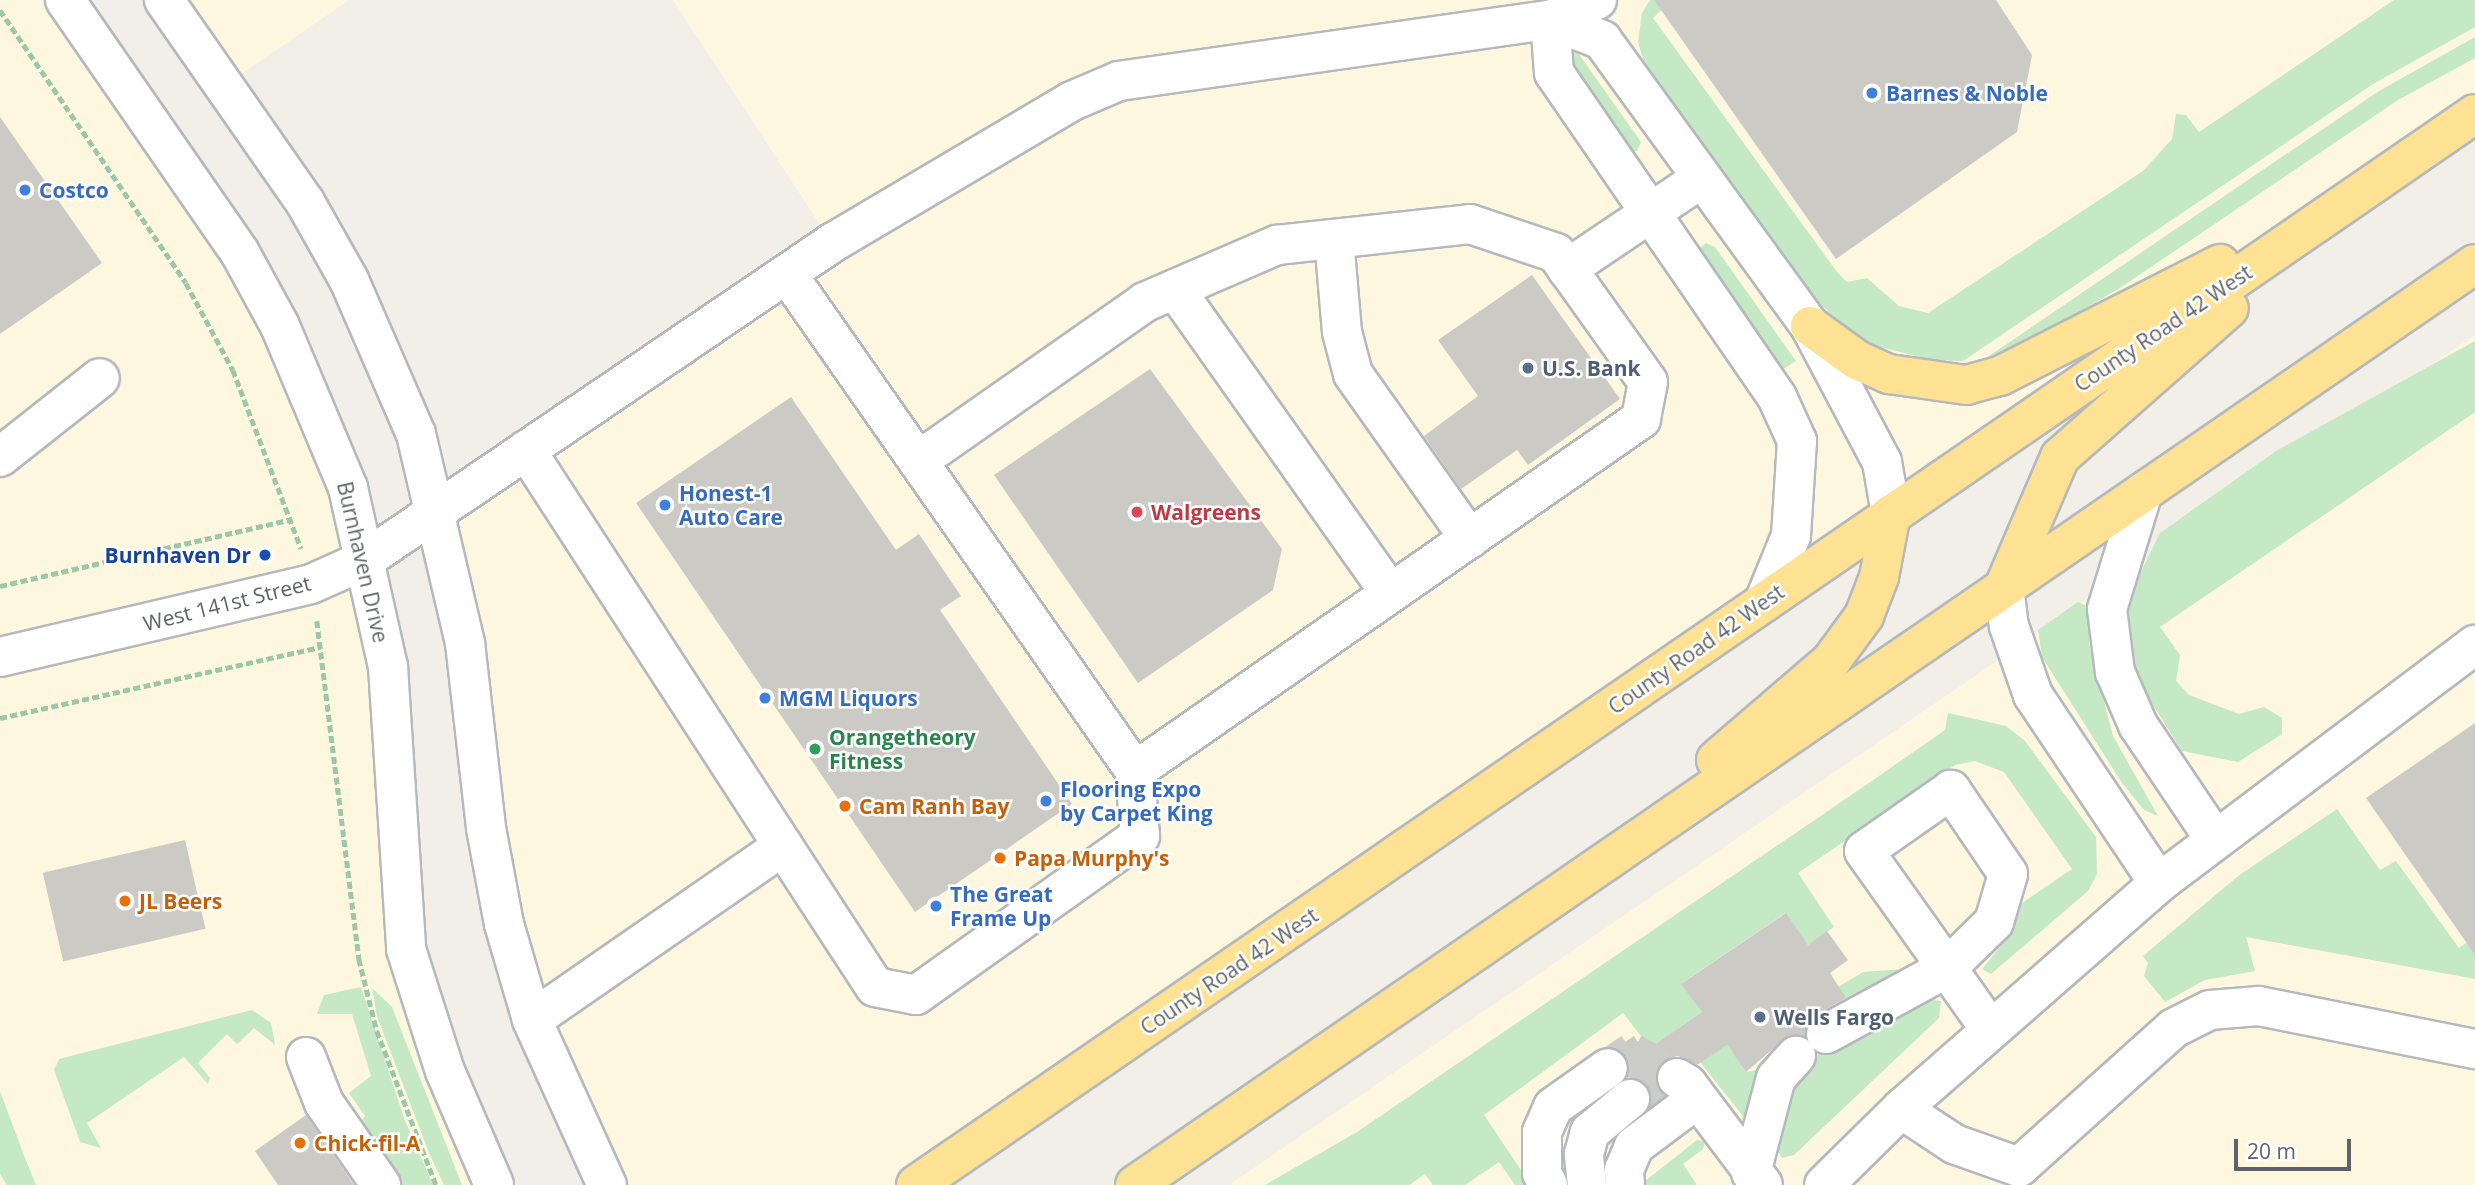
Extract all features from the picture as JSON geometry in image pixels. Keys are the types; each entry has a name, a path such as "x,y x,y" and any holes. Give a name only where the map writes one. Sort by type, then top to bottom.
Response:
{"highway":[{"name":"County Road 42 West","path":"916,1185 2475,114"},
{"path":"1810,326 1857,360 1889,374 1966,385 2000,376 2354,197"},
{"path":"2004,587 2060,457 2354,197"},
{"path":"1135,1185 2475,264"},
{"path":"1571,885 1831,661 1864,616 1879,578 1892,514"}],"street":[{"name":"Burnhaven Drive","path":"65,0 239,251 280,326 348,488 388,667 406,949 445,1071 494,1185"},
{"path":"164,0 305,202 349,280 416,435 438,511 466,643 486,828 504,924 532,1020 607,1185"},
{"path":"1550,20 1597,0"},
{"name":"West 141st Street","path":"0,657 311,584 363,561 787,274 1061,108 1119,81 1550,20"},
{"path":"1550,20 1602,40 1810,326 1882,462 1892,514"},
{"path":"1550,20 1554,73 1777,397 1797,441 1791,536 1764,602"},
{"path":"1567,269 1702,178"},
{"path":"918,461 1145,302 1277,245 1470,224 1556,253 1648,382 1641,419 1135,771"},
{"path":"1334,239 1342,332 1353,374 1470,540"},
{"path":"526,450 875,987 916,995 1140,836 1135,771 787,274"},
{"path":"1175,289 1390,593"},
{"path":"0,457 100,378"},
{"path":"2143,492 2108,609 2115,673 2138,725 2214,838"},
{"path":"2004,587 2009,626 2033,695 2159,883"},
{"path":"1824,1185 1901,1109 2159,883 2214,838 2475,645"},
{"path":"532,1020 783,846"},
{"path":"1826,1034 1947,968 1990,1029"},
{"path":"1901,1109 1954,1144 2019,1167 2174,1028 2210,1010 2259,1006 2475,1049"},
{"path":"1757,1179 1776,1078 1796,1056"},
{"path":"306,1057 324,1103 381,1185"},
{"path":"1548,1185 1542,1173 1542,1132 1553,1107 1625,1092"},
{"path":"1567,1185 1562,1151 1568,1129 1625,1092"},
{"path":"1587,1185 1584,1154 1590,1132 1625,1092"},
{"path":"1603,1185 1605,1150 1620,1129 1625,1092"},
{"path":"1689,1094 1757,1179"},
{"path":"1625,1185 1624,1170 1634,1146 1689,1094"},
{"path":"1631,1185 1652,1160 1689,1094"}],"path":[{"path":"0,586 292,519"},
{"path":"0,718 320,648"}],"shaded area":[{"path":"0,0 65,0 186,173 348,488 396,846 494,1185 0,1185"},
{"path":"164,0 349,0 224,86"},
{"path":"673,0 2475,0 2475,114 916,1185 607,1185 532,1020 438,511 832,243"},
{"path":"2475,335 2475,1185 1229,1185"}],"green space":[{"path":"1650,0 1672,0 1653,18 1837,272 1847,282 1867,278 1899,306 1928,313 2143,171 2172,139 2176,114 2186,115 2199,132 2394,0 2475,0 2475,27 2373,84 1963,361 1932,360 1876,346 1845,328 1814,298 1753,215 1643,59 1638,42 1642,13"},
{"path":"2475,37 2475,58 2398,100 2120,288 2025,344 1986,358 2379,91"},
{"path":"1578,53 1641,142 1637,151 1629,151 1568,65 1570,54"},
{"path":"1706,243 1715,247 1796,361 1782,370 1704,260 1700,248"},
{"path":"2475,341 2475,412 2160,627 2180,655 2176,681 2189,695 2239,714 2264,707 2282,718 2282,734 2238,762 2182,751 2131,670 2127,635 2128,598 2160,533 2276,451"},
{"path":"2078,602 2089,607 2089,644 2113,736 2158,816 2144,810 2122,783 2042,657 2038,630"},
{"path":"1948,713 2006,726 2025,741 2096,837 2097,874 2088,891 1991,974 1982,969 2008,937 2022,903 2072,869 2004,772 1975,761 1955,765 1798,873 1834,927 1808,945 1785,913 1682,983 1702,1012 1650,1048 1623,1013 1484,1115 1531,1185 1515,1185 1499,1162 1465,1185 1433,1185 1425,1174 1409,1185 1265,1185 1357,1132 1863,787 1945,730"},
{"path":"2337,809 2380,870 2396,861 2459,948 2475,937 2475,979 2246,937 2255,971 2205,980 2165,1002 2144,976 2148,963 2143,956 2238,876"},
{"path":"1905,969 1901,979 1849,1003 1838,987 1863,972"},
{"path":"361,987 404,1118 433,1185 398,1185 358,1126 365,1116 349,1093 371,1076 352,1014 317,1014 324,995"},
{"path":"372,988 392,1007 462,1185 444,1185 429,1153 377,1016"},
{"path":"1924,999 1941,1001 1939,1018 1794,1155 1782,1158 1774,1146 1792,1072 1842,1039"},
{"path":"252,1010 271,1023 275,1045 254,1028 237,1044 227,1034 198,1063 210,1078 208,1084 184,1057 87,1123 101,1148 80,1142 54,1070 59,1059"},
{"path":"1727,1045 1746,1072 1760,1069 1750,1125 1700,1062"},
{"path":"0,1091 36,1185 7,1185 0,1174"},
{"path":"1697,1140 1705,1142 1703,1149 1683,1164 1697,1185 1640,1185"}],"building":[{"name":"Barnes & Noble","path":"1654,0 1996,0 2032,55 2017,132 1836,259"},
{"name":"Costco","path":"0,117 102,263 0,334"},
{"name":"U.S. Bank","path":"1532,275 1620,399 1528,465 1517,450 1461,489 1424,436 1478,396 1438,340"},
{"name":"Walgreens","path":"1150,369 1282,549 1273,590 1138,683 994,475"},
{"path":"791,397 896,550 919,534 961,596 940,610 1072,804 915,912 636,503"},
{"path":"2475,723 2475,955 2366,798"},
{"name":"JL Beers","path":"185,840 205,929 63,962 43,873"},
{"name":"Wells Fargo","path":"1786,913 1808,945 1827,931 1848,960 1830,973 1846,998 1815,1015 1805,1037 1789,1035 1746,1072 1727,1045 1697,1065 1678,1056 1666,1059 1655,1077 1665,1096 1650,1106 1647,1086 1628,1077 1626,1056 1616,1048 1634,1036 1644,1052 1702,1012 1681,984"},
{"name":"Chick-fil-A","path":"306,1115 354,1185 278,1185 255,1151"}],"tunnel":[{"path":"1608,1068 1632,1052 1677,1078"},
{"path":"1642,1116 1674,1093"}],"place":[{"name":"Barnes & Noble","path":"1872,93"},
{"name":"Costco","path":"25,190"},
{"name":"U.S. Bank","path":"1528,368"},
{"name":"Honest-1 Auto Care","path":"665,505"},
{"name":"Walgreens","path":"1137,512"},
{"name":"Burnhaven Dr","path":"265,555"},
{"name":"MGM Liquors","path":"765,698"},
{"name":"Orangetheory Fitness","path":"815,749"},
{"name":"Flooring Expo by Carpet King","path":"1046,801"},
{"name":"Cam Ranh Bay","path":"845,806"},
{"name":"Papa Murphy's","path":"1000,858"},
{"name":"JL Beers","path":"125,901"},
{"name":"The Great Frame Up","path":"936,906"},
{"name":"Wells Fargo","path":"1760,1017"},
{"name":"Chick-fil-A","path":"300,1143"}]}
